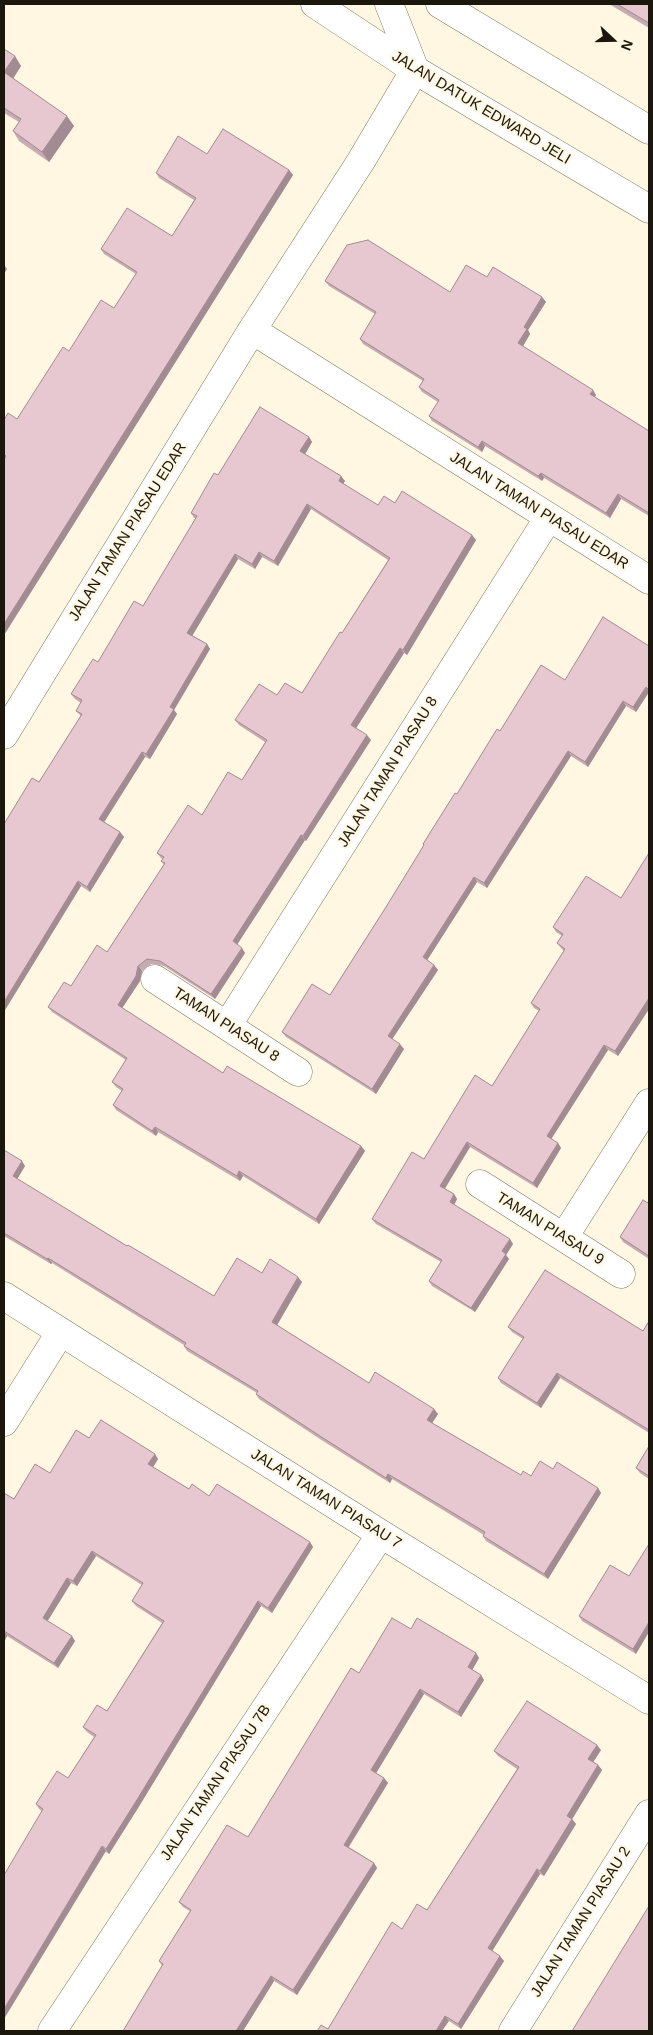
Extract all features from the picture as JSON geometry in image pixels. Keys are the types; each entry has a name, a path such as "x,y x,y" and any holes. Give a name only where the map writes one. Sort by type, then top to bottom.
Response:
{"street":[{"name":"JALAN DATUK EDWARD JELI","path":"315,4 415,70 649,209"},
{"path":"389,4 415,70"},
{"path":"440,4 649,130"},
{"name":"JALAN TAMAN PIASAU EDAR","path":"4,735 252,330 361,161 415,70"},
{"name":"JALAN TAMAN PIASAU EDAR","path":"252,330 649,580"},
{"name":"JALAN TAMAN PIASAU 8","path":"228,1026 549,517"},
{"name":"TAMAN PIASAU 8","path":"155,978 298,1072"},
{"path":"564,1237 649,1103"},
{"name":"TAMAN PIASAU 9","path":"480,1184 621,1274"},
{"name":"JALAN TAMAN PIASAU 7","path":"4,1296 60,1333 649,1700"},
{"path":"4,1422 60,1333"},
{"name":"JALAN TAMAN PIASAU 7B","path":"52,2031 381,1534"},
{"name":"JALAN TAMAN PIASAU 2","path":"514,2031 649,1814"}],"building":[{"path":"617,4 649,4 649,23"},
{"path":"4,49 15,56 4,72"},
{"path":"4,72 67,116 42,152 13,131 21,119 4,108"},
{"path":"223,129 289,170 4,624 4,460 6,456 4,454 4,420 8,413 17,419 63,347 69,351 101,300 114,308 137,272 101,249 127,208 172,236 196,198 156,173 178,136 207,154"},
{"path":"368,240 450,292 466,265 487,277 493,267 542,297 524,327 527,329 518,343 593,390 590,394 649,431 649,513 618,494 606,513 541,473 538,476 482,441 478,447 429,416 439,400 419,387 424,379 360,339 376,312 325,281 347,245"},
{"path":"260,407 309,437 300,451 341,476 339,481 378,505 384,496 395,503 402,491 472,535 403,650 400,648 351,725 367,735 233,941 242,948 211,994 160,961 147,959 138,966 136,976 118,1005 223,1073 227,1066 361,1146 316,1219 239,1171 237,1176 155,1127 152,1131 113,1105 123,1089 112,1082 127,1058 48,1007 64,982 71,986 97,945 107,952 165,863 161,861 164,857 157,853 188,805 202,815 228,772 242,780 267,740 235,720 259,684 277,695 285,683 302,693 390,558 307,504 274,561 259,552 252,564 235,554 187,633 207,644 170,707 174,709 146,754 142,752 99,819 120,832 87,887 78,881 4,1002 4,824 32,778 39,782 82,714 76,711 82,700 71,694 93,659 98,662 134,601 143,606 197,516 191,513 214,473 218,475"},
{"path":"603,617 649,646 649,690 646,687 633,707 623,701 585,762 568,751 484,883 474,877 423,957 434,965 388,1036 400,1044 372,1089 282,1032 312,984 330,995 455,793 457,794 497,729 500,731 541,665 565,680"},
{"path":"649,853 649,998 615,1051 604,1045 547,1136 558,1143 533,1183 467,1142 440,1186 454,1194 450,1202 510,1239 502,1251 506,1254 471,1308 429,1281 442,1260 372,1219 412,1152 424,1159 475,1075 492,1086 540,1009 531,1003 565,949 557,943 563,934 553,927 586,876 621,898"},
{"path":"4,1150 22,1161 13,1176 127,1246 214,1296 237,1258 262,1273 270,1259 298,1277 272,1322 369,1383 375,1372 434,1409 427,1420 521,1475 523,1471 531,1476 540,1461 553,1469 557,1462 598,1488 544,1574 483,1536 485,1532 388,1474 386,1478 320,1436 256,1394 258,1391 184,1346 186,1343 4,1233"},
{"path":"643,1200 648,1203 649,1200 649,1256 620,1237"},
{"path":"545,1270 643,1331 649,1321 649,1430 557,1373 537,1403 498,1378 524,1337 508,1327"},
{"path":"101,1420 155,1454 148,1464 189,1489 192,1484 209,1496 217,1484 310,1542 268,1608 258,1601 106,1849 102,1846 4,2009 4,1875 43,1809 36,1804 57,1771 68,1778 96,1735 83,1727 97,1705 107,1711 164,1621 132,1601 143,1583 92,1551 73,1581 67,1578 43,1618 72,1636 54,1663 4,1631 4,1493 14,1499 35,1464 50,1473 76,1430 89,1438"},
{"path":"649,1446 649,1476 636,1468"},
{"path":"649,1544 649,1622 633,1649 579,1616 610,1565 629,1576"},
{"path":"392,1618 411,1629 417,1618 476,1653 468,1667 481,1675 458,1712 420,1689 371,1770 384,1778 344,1845 374,1863 293,1990 271,1976 236,2031 123,2031 163,1964 159,1961 191,1910 179,1902 227,1825 248,1837 351,1668 359,1673"},
{"path":"527,1701 597,1745 588,1759 598,1765 567,1816 572,1819 540,1871 537,1869 488,1948 500,1956 458,2024 445,2016 436,2031 317,2031 321,2025 328,2029 392,1922 402,1929 417,1904 427,1910 519,1767 494,1751"},
{"path":"649,1906 649,2031 572,2031"}]}
